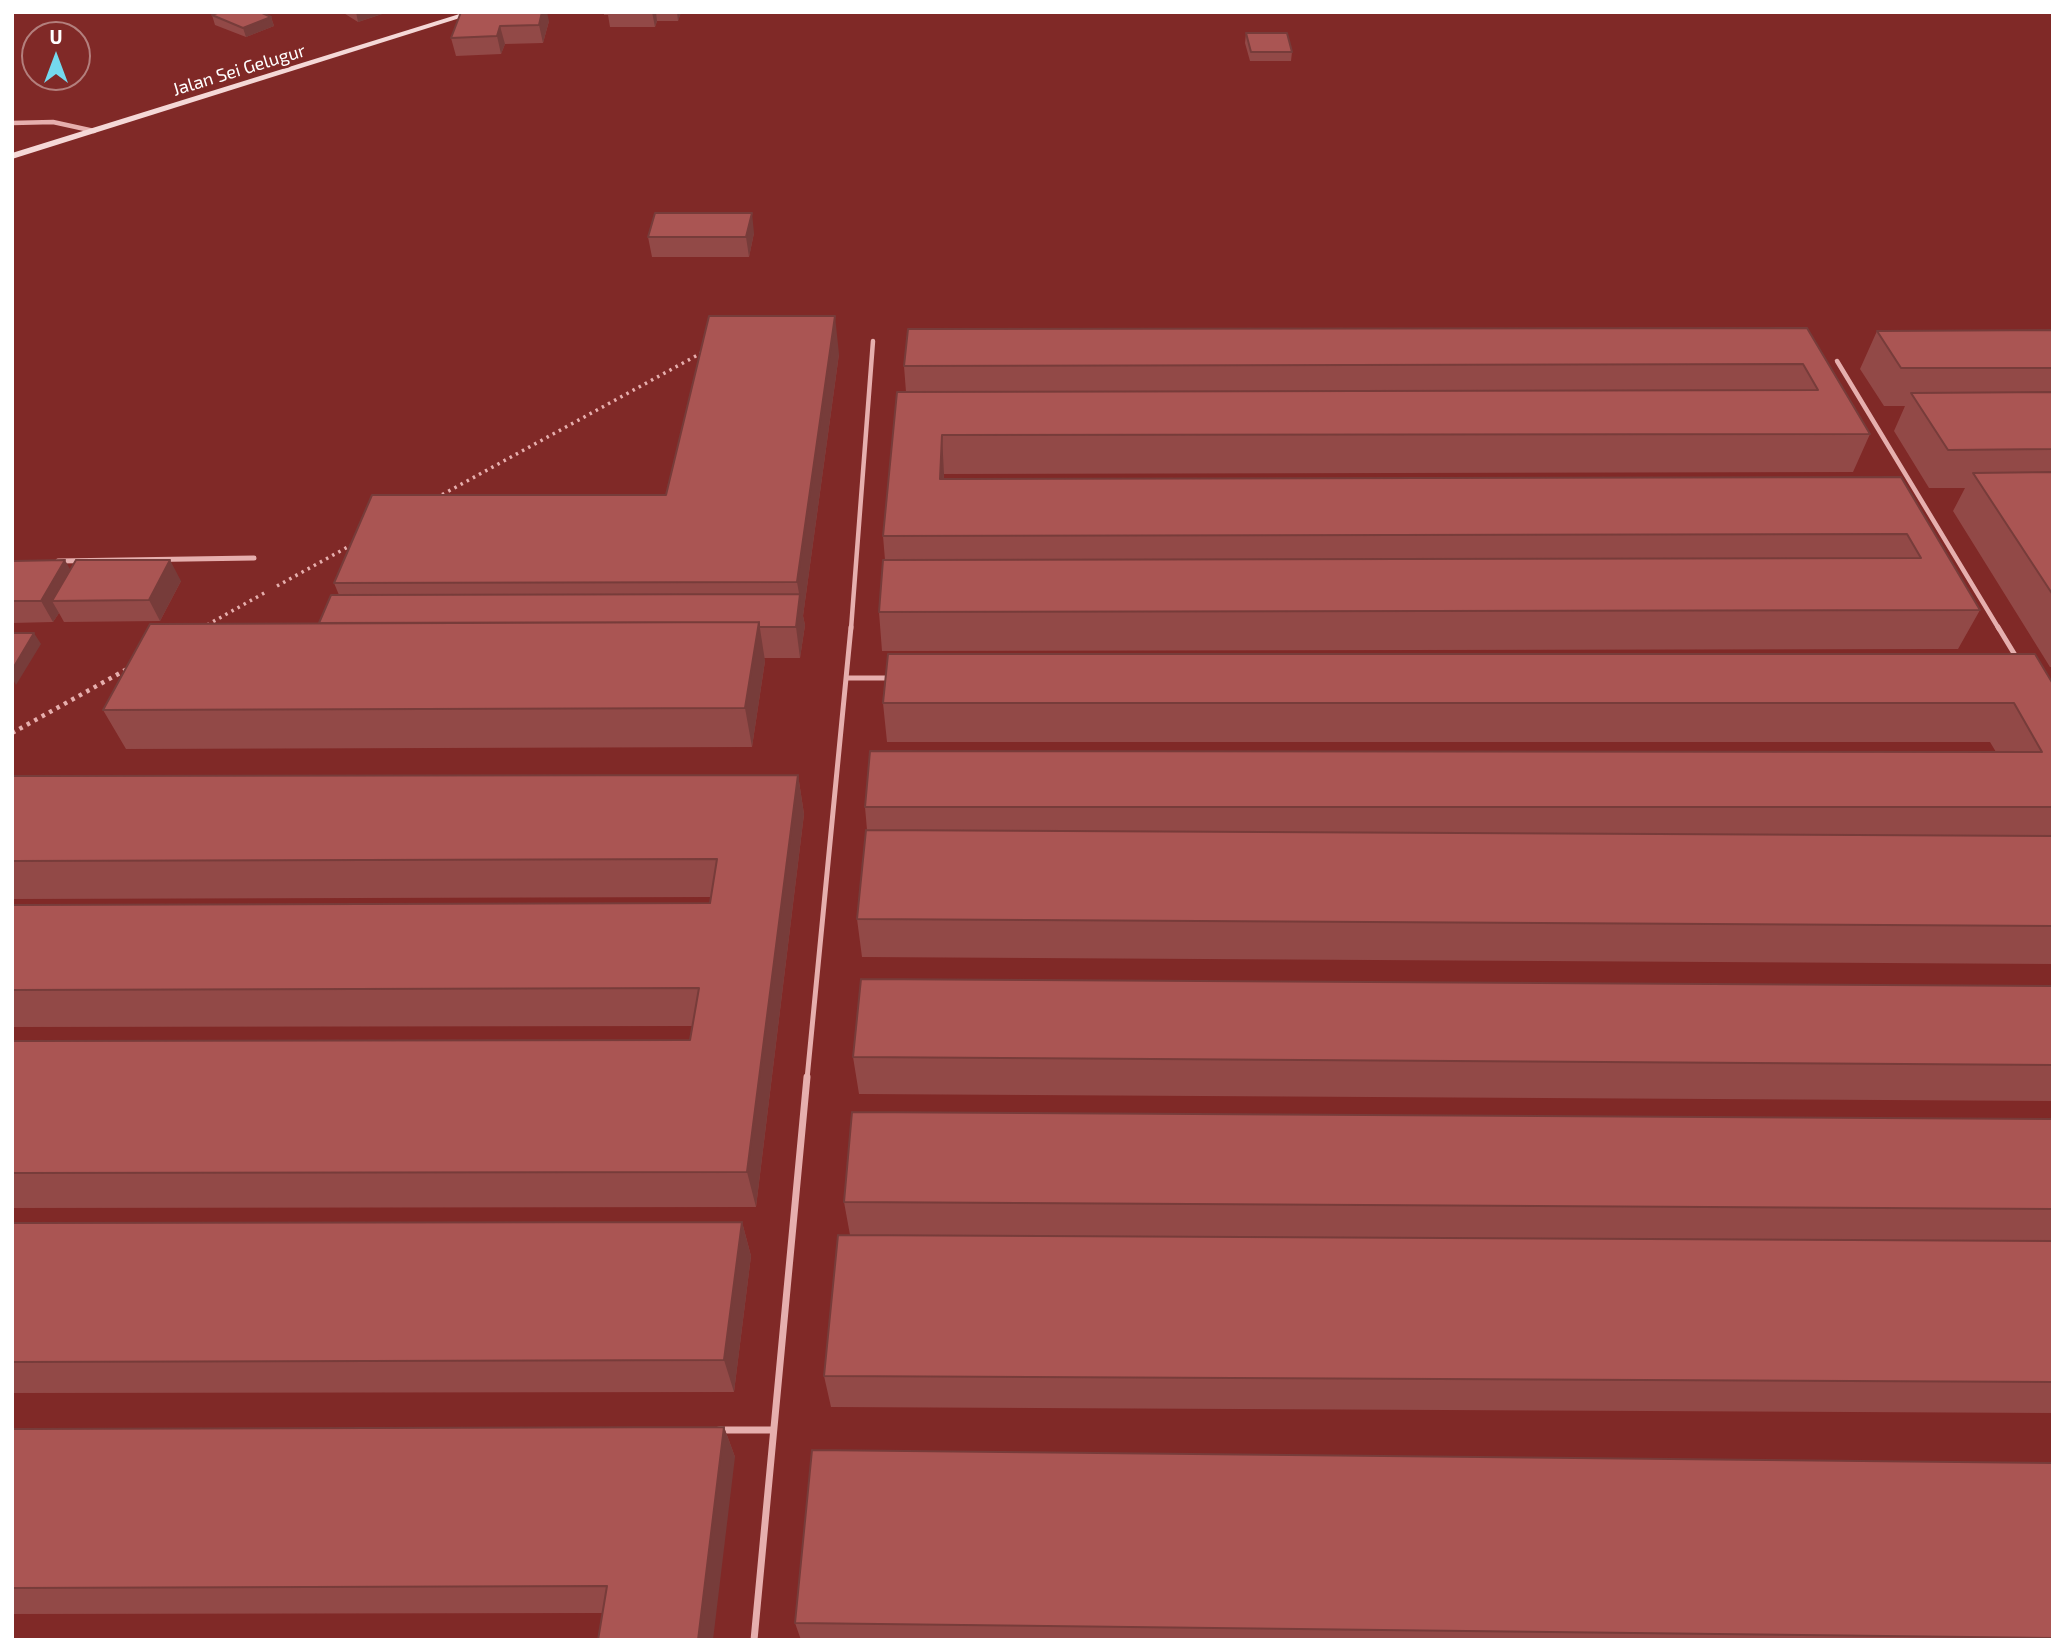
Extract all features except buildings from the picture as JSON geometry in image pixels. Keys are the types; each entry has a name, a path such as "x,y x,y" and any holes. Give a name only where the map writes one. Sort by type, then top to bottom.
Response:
{"main road":[{"name":"Jalan Sei Gelugur","path":"12,156 475,12"}],"street":[{"path":"12,122 53,122 95,131"},
{"path":"52,561 254,558"}],"lane":[{"path":"754,1640 772,1430 847,678 873,341"},
{"path":"1837,361 2025,670"},
{"path":"847,678 903,678"},
{"path":"703,1430 772,1430"}],"path":[{"path":"426,504 693,355 717,346"},
{"path":"207,625 365,537"},
{"path":"12,733 134,665"}]}
